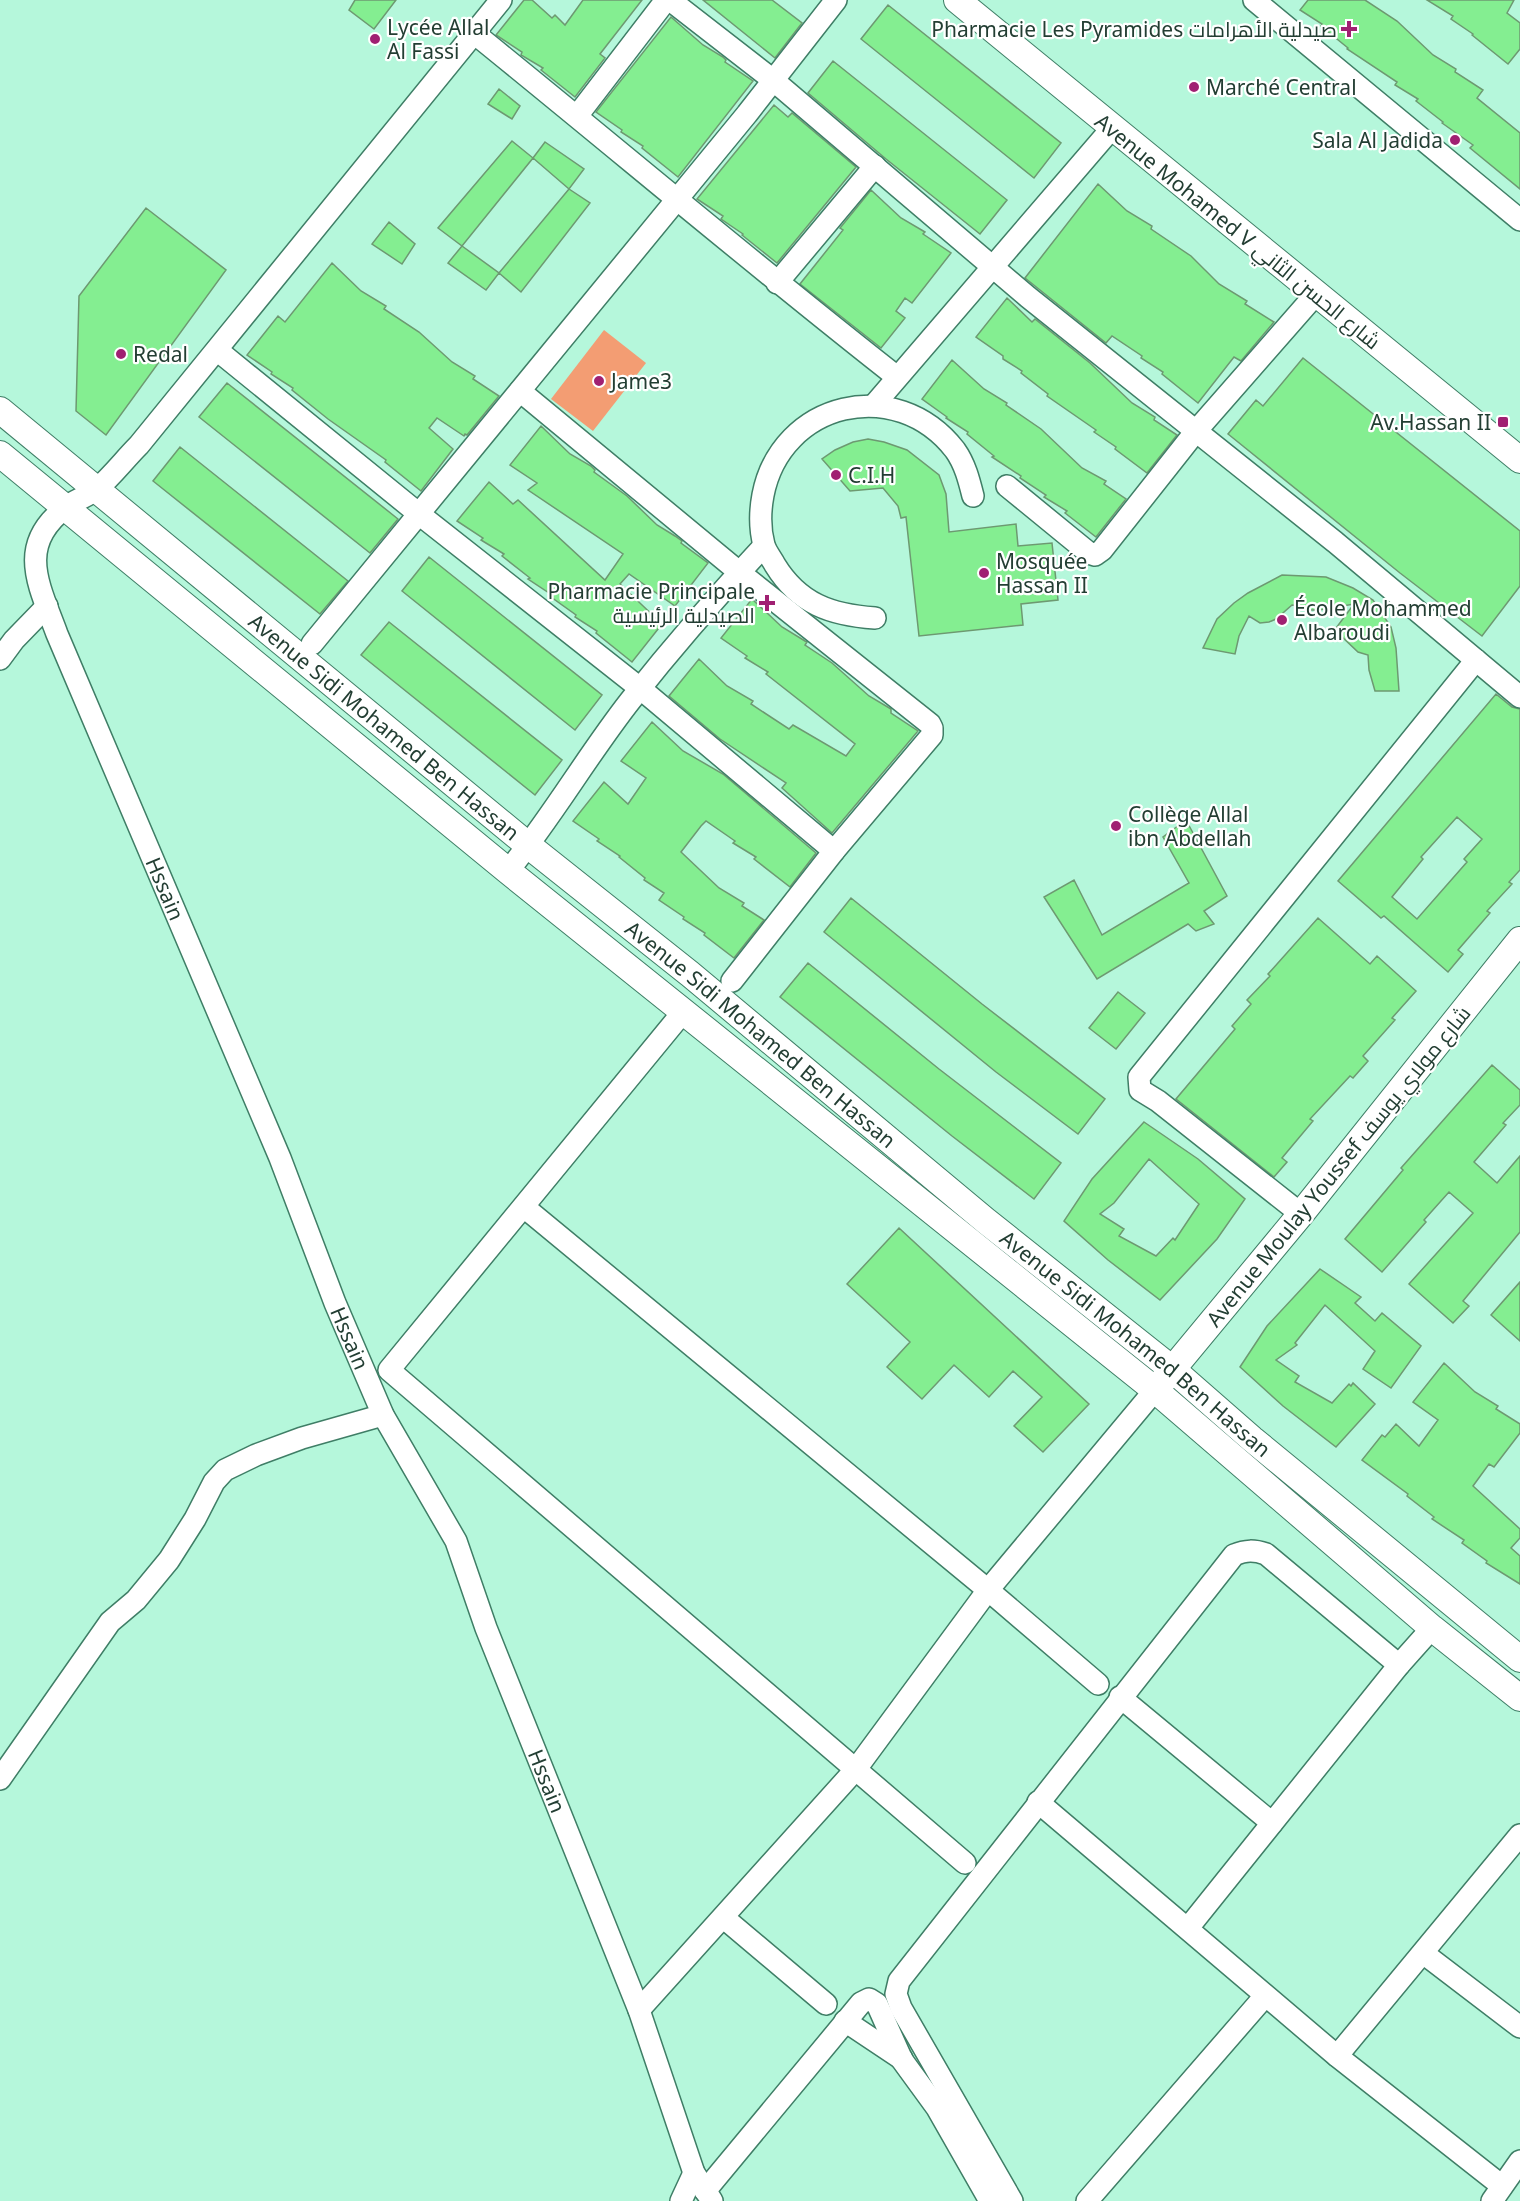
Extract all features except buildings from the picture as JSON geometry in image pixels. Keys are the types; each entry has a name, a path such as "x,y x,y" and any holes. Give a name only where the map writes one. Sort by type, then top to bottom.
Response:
{"street":[{"name":"Hssain","path":"501,0 139,445 96,490 66,507 42,531 34,555 47,606 77,683 280,1158 335,1303 383,1414 456,1541 486,1628 639,2010 704,2188"},
{"path":"577,116 668,0 773,80 1028,297 1335,542 1520,697"},
{"path":"312,644 836,0"},
{"name":"Avenue Mohamed V شارع الحسن الثاني","path":"957,0 1520,460"},
{"path":"1254,0 1520,220"},
{"path":"474,33 677,197 777,283 897,377"},
{"path":"874,405 1112,128"},
{"path":"777,283 875,166"},
{"path":"1007,486 1089,553 1095,555 1102,550 1196,431 1316,294"},
{"path":"217,350 419,514 641,689 834,851"},
{"path":"520,391 932,728 932,735 834,851 732,981"},
{"path":"875,618 849,616 824,609 802,596 783,578 764,546 760,510 767,478 785,444 812,421 844,409 874,405 906,413 920,419 940,434 956,452 967,473 973,496"},
{"name":"Avenue Sidi Mohamed Ben Hassan","path":"0,410 529,846 690,974 986,1221 1172,1369 1252,1439 1520,1659"},
{"name":"Avenue Sidi Mohamed Ben Hassan","path":"0,454 508,872 1155,1390 1432,1628 1520,1698"},
{"path":"508,872 529,846 629,702 739,572 764,546"},
{"path":"0,659 14,640 47,606"},
{"path":"1301,1214 1158,1101 1140,1090 1139,1077 1476,660"},
{"name":"Avenue Moulay Youssef شارع مولاي يوسف","path":"1155,1390 1301,1214 1520,940"},
{"path":"683,1012 389,1370 964,1863"},
{"path":"524,1207 1098,1683"},
{"path":"639,2010 856,1769 988,1590 1155,1390"},
{"path":"0,1779 110,1622 136,1600 169,1560 195,1519 214,1482 225,1470 256,1455 302,1438 383,1414"},
{"path":"1012,2201 901,2008 896,1994 902,1975 1234,1555 1244,1551 1266,1554 1399,1665"},
{"path":"1188,1928 1399,1665 1432,1628"},
{"path":"1120,1697 1272,1823"},
{"path":"1038,1802 1497,2194 1520,2161"},
{"path":"1337,2056 1520,1835"},
{"path":"724,1918 826,2004"},
{"path":"1423,1953 1520,2027"},
{"path":"1087,2201 1265,1996"},
{"path":"681,2201 704,2188 861,2002 869,1999 877,2004 902,2060 937,2108 990,2201"},
{"path":"845,2021 902,2060"}],"shaded area":[{"name":"Jame3","path":"604,330 646,363 593,431 551,399"}],"place":[{"name":"Pharmacie Les Pyramides صيدلية الأهرامات","path":"1349,29"},
{"name":"Lycée Allal Al Fassi","path":"375,39"},
{"name":"Marché Central","path":"1194,87"},
{"name":"Sala Al Jadida","path":"1455,140"},
{"name":"Redal","path":"121,354"},
{"name":"Jame3","path":"599,381"},
{"name":"Av.Hassan II","path":"1503,422"},
{"name":"C.I.H","path":"836,475"},
{"name":"Mosquée Hassan II","path":"984,573"},
{"name":"Pharmacie Principale الصيدلية الرئيسية","path":"767,603"},
{"name":"École Mohammed Albaroudi","path":"1282,620"},
{"name":"Collège Allal ibn Abdellah","path":"1116,826"}]}
